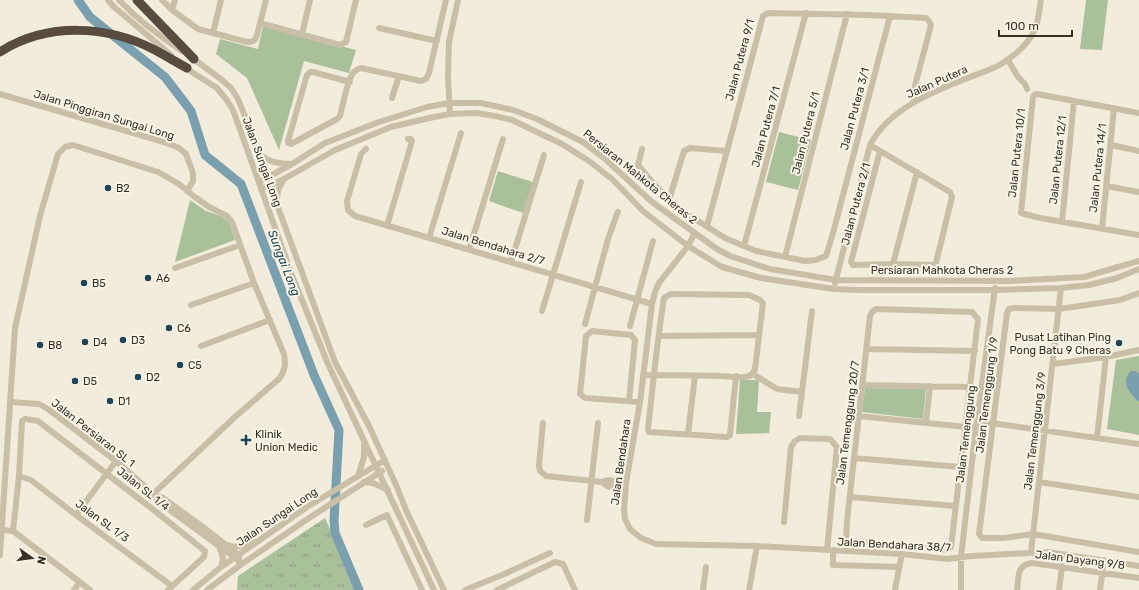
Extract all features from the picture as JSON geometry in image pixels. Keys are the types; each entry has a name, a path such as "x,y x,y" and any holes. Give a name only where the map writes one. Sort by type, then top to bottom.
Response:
{"highway":[{"path":"137,0 194,59"},
{"path":"0,52 9,46 31,37 53,32 87,30 115,35 154,50 187,68"}],"street":[{"name":"Jalan Sungai Long","path":"108,0 114,7 187,68 217,88 233,110 293,278 328,364 434,590"},
{"name":"Jalan Sungai Long","path":"119,0 159,36 194,59 231,88 238,99 260,154 276,202 335,362 369,426 406,510 444,590"},
{"path":"162,0 172,10 198,29 247,42 252,42 255,40 266,0"},
{"path":"172,10 175,0"},
{"path":"213,33 221,0"},
{"path":"302,34 310,0"},
{"path":"260,23 340,45 346,42 356,0"},
{"path":"350,82 310,72 288,143 291,144 340,116 353,73 361,68 421,81 426,79 429,73 446,0"},
{"path":"450,114 448,77 449,42 458,1 451,0"},
{"name":"Jalan Putera","path":"834,289 870,145 878,131 885,123 914,101 996,67 1008,60 1027,42 1035,30 1041,0"},
{"name":"Jalan Putera 9/1","path":"707,226 762,16 768,13 806,13 926,18 931,25 913,93 914,101"},
{"name":"Jalan Putera 7/1","path":"744,246 806,13"},
{"name":"Jalan Putera 5/1","path":"785,257 847,14"},
{"name":"Jalan Putera 3/1","path":"642,149 638,162 639,167 669,200 687,214 725,238 756,251 805,261 822,259 826,256 840,207 890,16"},
{"path":"379,28 437,41"},
{"path":"1008,60 1018,77 1025,84 1027,89 1034,95 1037,94 1139,112"},
{"path":"392,98 398,76"},
{"name":"Jalan Pinggiran Sungai Long","path":"0,94 157,140 179,148 186,154 192,173 192,181 187,191"},
{"name":"Jalan Putera 10/1","path":"1034,95 1021,214 1062,222"},
{"name":"Jalan Putera 12/1","path":"1062,222 1074,101"},
{"name":"Persiaran Mahkota Cheras 2","path":"259,182 292,164 325,143 379,122 416,109 449,103 471,102 492,104 537,118 583,142 604,158 652,202 717,249 730,256 770,269 836,280 996,281 1084,276 1139,261"},
{"name":"Jalan Putera 14/1","path":"1102,229 1114,108"},
{"name":"Persiaran Mahkota Cheras 2","path":"261,189 284,179 335,150 391,127 450,114 476,114 512,120 562,144 589,161 613,180 643,211 710,261 722,267 761,278 834,289 995,290 1061,288 1088,285 1117,278 1139,269"},
{"path":"429,238 461,133"},
{"path":"387,226 412,141 411,139 408,139"},
{"path":"469,250 503,139"},
{"path":"0,555 13,344 18,311 40,216 52,172 61,149 73,145 158,172 179,184 209,207 227,216 232,222 254,282 284,354 286,363 285,370 280,378 236,416 155,495"},
{"path":"870,145 948,189 952,197 935,265 894,264 917,172"},
{"path":"1110,145 1139,150"},
{"path":"669,200 684,150 690,148 727,151"},
{"name":"Jalan Bendahara 2/7","path":"366,149 361,154 347,201 348,210 355,216 652,305"},
{"name":"Jalan Putera 2/1","path":"880,151 851,262 853,265 894,264"},
{"path":"260,154 267,160 277,163 292,164"},
{"path":"511,262 544,155"},
{"path":"276,202 279,188 284,179"},
{"path":"542,311 581,182"},
{"path":"1106,186 1139,192"},
{"path":"840,207 853,210"},
{"path":"585,324 608,239 618,212"},
{"path":"1062,222 1139,235"},
{"name":"Jalan Bendahara","path":"695,233 688,246 659,283 655,292 652,305 640,402 626,487 624,510 627,524 636,534 649,542 656,544 755,546 830,551"},
{"path":"630,326 653,241"},
{"path":"175,268 240,245"},
{"name":"Jalan Temenggung","path":"961,590 961,557 976,428 996,281"},
{"path":"190,305 254,282"},
{"name":"Jalan Temenggung 3/9","path":"1031,552 1061,288"},
{"path":"1059,308 1120,300 1139,293"},
{"path":"736,376 732,433 727,437 648,432 664,298 671,294 749,295 760,300 762,303 759,335 755,369 753,374"},
{"name":"Jalan Temenggung 20/7","path":"955,506 951,546 946,550 848,541 845,537 870,316 872,312 876,308 972,312 978,320 974,351"},
{"name":"Jalan Temenggung 1/9","path":"1033,534 1004,538 982,538 979,534 1007,313 1009,309 1014,308 1059,308"},
{"path":"799,416 812,311"},
{"path":"201,346 270,320"},
{"path":"629,401 635,340 631,335 592,330 586,336 580,394 585,398 640,402"},
{"path":"659,336 759,335"},
{"path":"850,497 955,506 974,351 867,349"},
{"path":"1053,364 1139,350"},
{"path":"1097,438 1106,356"},
{"path":"328,364 335,362"},
{"path":"753,374 777,389 802,392"},
{"path":"643,375 748,376 753,374"},
{"path":"688,434 695,376"},
{"path":"862,385 970,387"},
{"path":"926,423 930,386"},
{"name":"Jalan Persiaran SL 1","path":"10,402 39,404 48,409 116,461 155,495 159,502 223,546 239,561"},
{"path":"858,416 976,428"},
{"name":"Jalan SL 1/4","path":"19,476 22,421 25,419 38,421 155,511 204,551 204,557 170,588"},
{"path":"977,421 1139,444"},
{"path":"543,422 539,465 540,471 546,476 602,482 608,480 626,487"},
{"path":"587,520 598,423"},
{"path":"358,476 364,457 365,447 363,438"},
{"path":"784,522 791,447 795,441 800,438 830,439 837,447 830,551 833,565 899,567"},
{"path":"854,458 960,467"},
{"name":"Jalan Sungai Long","path":"208,590 259,541 307,507 376,464 385,460"},
{"path":"76,515 116,461"},
{"name":"Jalan Sungai Long","path":"193,590 221,567 239,561 388,467"},
{"path":"13,531 19,476"},
{"name":"Jalan SL 1/3","path":"19,476 31,480 170,588"},
{"path":"364,482 373,483 388,490"},
{"path":"1039,482 1139,497"},
{"path":"366,524 387,515 422,590"},
{"path":"2,530 13,531 90,590"},
{"path":"1033,534 1139,552"},
{"path":"221,567 223,546 240,547 259,541"},
{"path":"749,590 753,565 751,559 755,546"},
{"name":"Jalan Bendahara 38/7","path":"830,551 902,554 947,559 1048,552 1139,566"},
{"path":"465,590 550,553"},
{"path":"895,589 902,554"},
{"path":"1100,590 1104,560"},
{"path":"498,590 554,562 563,564 575,590"},
{"name":"Jalan Dayang 9/8","path":"1017,590 1020,568 1023,565 1032,562 1139,578"},
{"path":"1059,590 1062,566"},
{"path":"703,590 706,567"},
{"path":"74,590 80,582"}],"green space":[{"path":"1086,0 1108,0 1102,50 1080,49"},
{"path":"263,26 356,50 349,73 304,61 279,150 247,78 216,54 220,39 258,49"},
{"path":"779,132 811,140 798,190 766,182"},
{"path":"498,171 533,182 523,213 489,201"},
{"path":"190,200 206,211 221,216 229,222 235,240 175,262"},
{"path":"1139,356 1139,435 1107,429 1116,360"},
{"path":"740,380 759,380 757,412 771,412 769,433 736,434"},
{"path":"865,388 926,389 923,419 862,412"},
{"path":"325,518 357,590 237,590 238,576"}],"water":[{"path":"1131,371 1136,371 1139,374 1139,402 1127,387 1126,380"}],"waterway":[{"name":"Sungai Long","path":"78,0 90,17 165,77 191,111 205,155 241,184 314,375 339,430 334,521 335,533 359,590"}],"place":[{"name":"B2","path":"108,188"},
{"name":"A6","path":"148,278"},
{"name":"B5","path":"84,283"},
{"name":"C6","path":"169,328"},
{"name":"D3","path":"123,340"},
{"name":"D4","path":"85,342"},
{"name":"Pusat Latihan Ping Pong Batu 9 Cheras","path":"1119,343"},
{"name":"B8","path":"40,345"},
{"name":"C5","path":"180,365"},
{"name":"D2","path":"138,377"},
{"name":"D5","path":"75,381"},
{"name":"D1","path":"110,401"},
{"name":"Klinik Union Medic","path":"246,440"}]}
